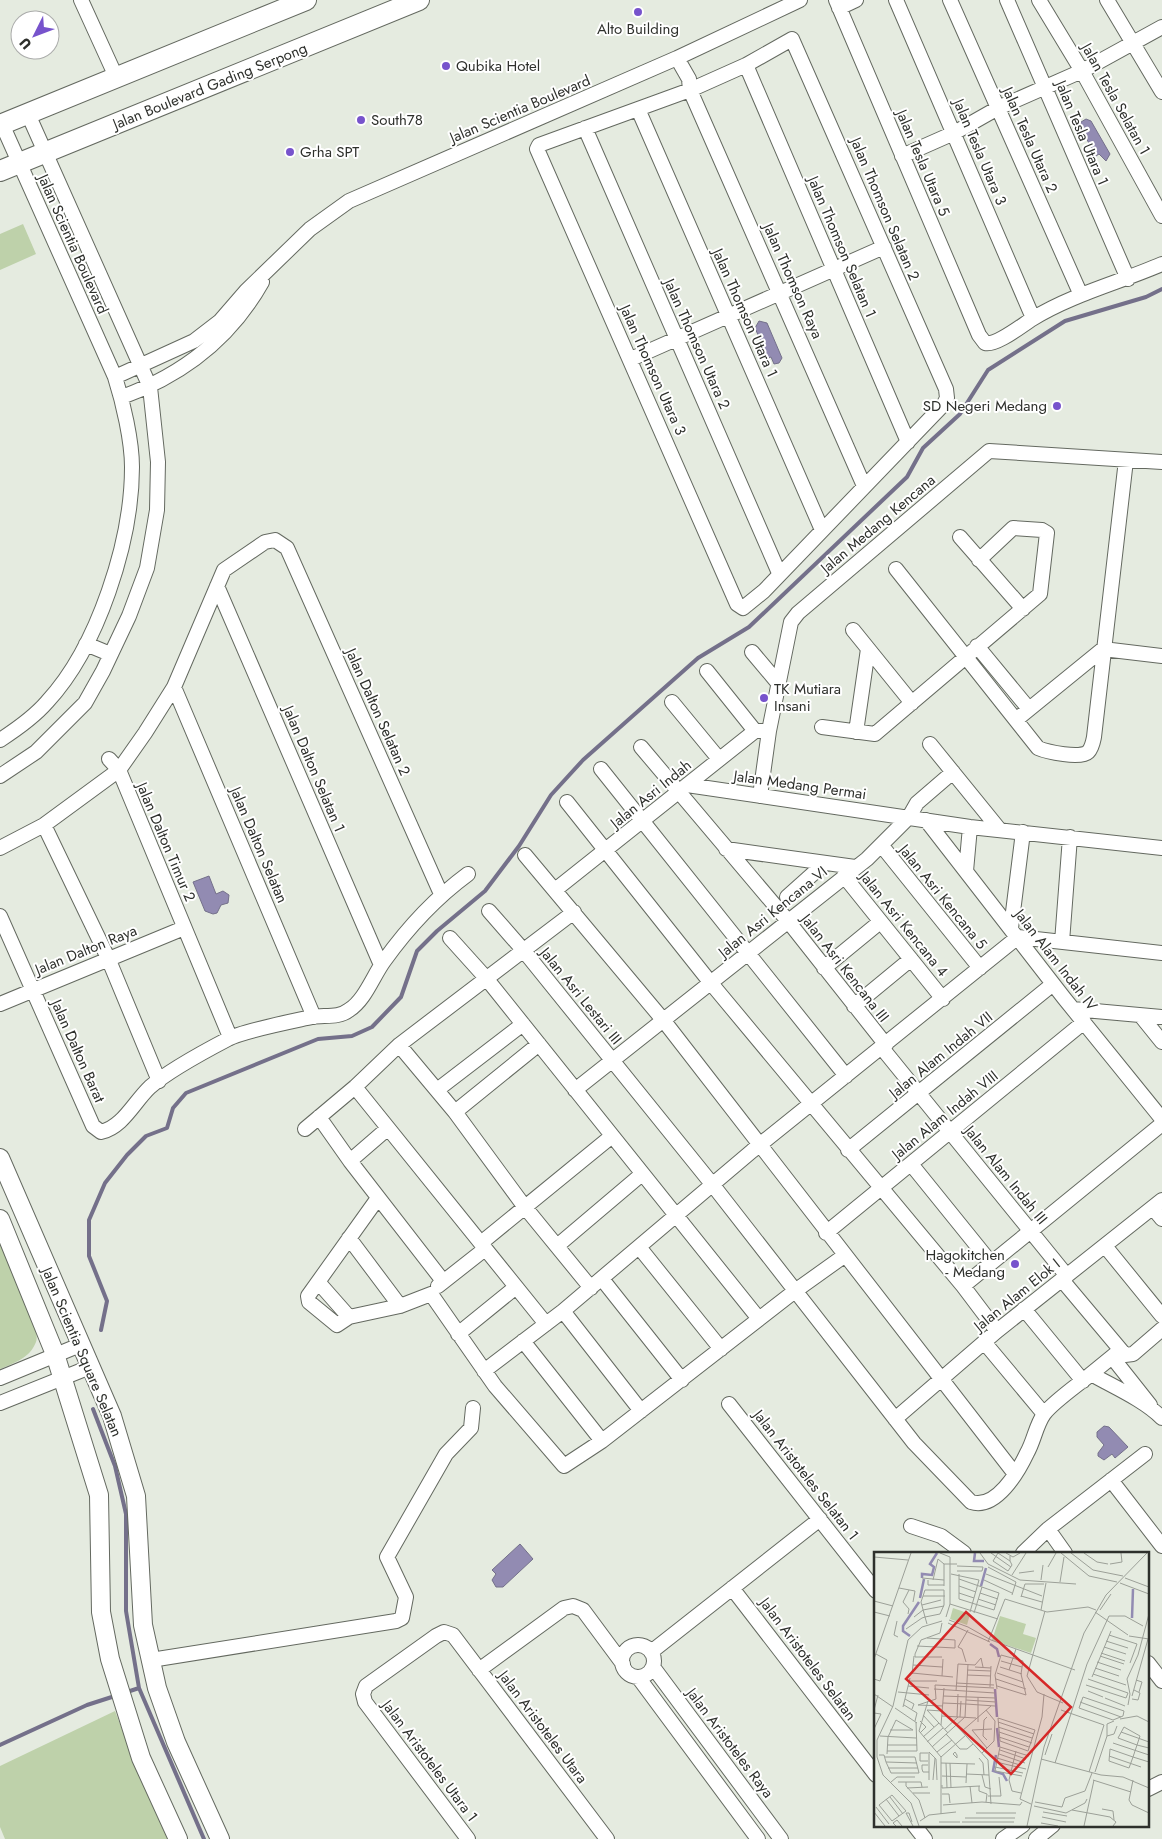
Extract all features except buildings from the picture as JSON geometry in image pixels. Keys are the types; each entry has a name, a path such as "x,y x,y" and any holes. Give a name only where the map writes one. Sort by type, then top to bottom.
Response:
{"main road":[{"path":"1,125 306,0"},
{"name":"Jalan Boulevard Gading Serpong","path":"0,171 420,0"}],"street":[{"path":"81,0 117,79"},
{"name":"Jalan Scientia Boulevard","path":"115,377 194,341 220,321 310,229 349,201 679,63 800,0"},
{"path":"838,4 856,0"},
{"name":"Jalan Tesla Utara 3","path":"896,0 1033,318"},
{"name":"Jalan Tesla Utara 2","path":"950,0 1080,293"},
{"name":"Jalan Tesla Utara 1","path":"1007,0 1128,279"},
{"name":"Jalan Tesla Selatan 1","path":"1039,0 1082,71 1162,216"},
{"path":"1107,0 1162,92"},
{"name":"Jalan Tesla Utara 5","path":"838,4 979,335 985,343 993,344 1033,318"},
{"path":"902,156 954,133 998,108 1045,89 1082,71 1162,27"},
{"name":"Jalan Thomson Selatan 2","path":"746,65 790,40 795,43 946,389 944,404 908,442"},
{"name":"Jalan Thomson Raya","path":"679,63 680,73 689,87 781,293 864,486"},
{"path":"585,128 638,109 746,65"},
{"name":"Jalan Thomson Selatan 1","path":"746,65 908,442"},
{"name":"Jalan Thomson Utara 1","path":"638,109 822,530"},
{"name":"Jalan Scientia Boulevard","path":"0,776 36,752 85,703 103,671 129,616 147,568 157,510 158,462 150,387 28,114"},
{"name":"Jalan Scientia Boulevard","path":"0,740 47,703 70,673 86,644 110,590 126,528 132,466 122,397 115,377 1,125"},
{"name":"Jalan Thomson Utara 3","path":"585,128 539,145 537,150 737,604 744,608 748,606 779,573"},
{"name":"Jalan Thomson Utara 2","path":"585,128 779,573"},
{"path":"630,359 676,337 884,247"},
{"path":"1033,318 1080,293 1128,279 1162,264"},
{"name":"Jalan Scientia Boulevard","path":"122,397 150,387 204,354 229,330 253,298 268,270"},
{"path":"779,573 908,442"},
{"name":"Jalan Medang Kencana","path":"760,796 769,731 792,622 798,613 988,451 1162,462"},
{"path":"896,569 967,655 1038,748 1045,751 1082,755 1088,752 1094,737 1126,460"},
{"path":"822,727 875,734 977,646 1024,609 1040,594 1047,533 1042,530 1013,528 979,560"},
{"path":"960,537 1024,609"},
{"name":"Jalan Dalton Selatan 2","path":"217,586 224,570 265,542 275,540 287,548 441,894"},
{"path":"0,848 44,825 114,765 145,733 174,687 217,586"},
{"name":"Jalan Dalton Selatan 1","path":"217,586 381,965"},
{"path":"853,630 912,703"},
{"path":"86,644 110,654"},
{"path":"977,646 1029,709"},
{"path":"856,732 868,649"},
{"path":"1017,719 1104,649 1162,656"},
{"path":"752,652 778,683"},
{"path":"707,671 755,732 769,731"},
{"name":"Jalan Dalton Selatan","path":"174,687 314,1017"},
{"path":"672,702 719,759"},
{"name":"Jalan Asri Indah","path":"555,890 603,849 643,822 719,759 755,732"},
{"path":"930,744 999,830"},
{"name":"Jalan Asri Kencana III","path":"641,746 682,790 726,849 788,922 884,1046"},
{"name":"Jalan Dalton Timur 2","path":"114,765 230,1037"},
{"path":"601,769 846,1076"},
{"path":"909,817 917,803 953,772"},
{"name":"Jalan Medang Permai","path":"682,790 760,796 970,827 1162,848"},
{"path":"567,802 710,982 963,1286 997,1331"},
{"name":"Jalan Asri Kencana VI","path":"575,1090 710,982 751,956 788,922 882,846 909,817"},
{"name":"Jalan Alam Indah IV","path":"926,820 1053,984 1162,1119"},
{"path":"44,825 108,958 159,1081 230,1037 314,1017 339,1015 349,1011 357,1003 381,965 408,929 441,894 468,874"},
{"path":"966,871 970,827"},
{"path":"484,1372 563,1311 712,1184 884,1046 941,996 980,968 1014,932 1023,832"},
{"path":"1062,942 1070,837"},
{"name":"Jalan Asri Kencana 5","path":"882,846 980,968"},
{"path":"726,849 825,863 849,872"},
{"path":"525,855 574,912 658,1025 758,1146 1015,1474 1028,1453 1044,1414 1087,1377 1119,1354 1133,1354 1162,1329"},
{"path":"787,897 825,863"},
{"name":"Jalan Asri Kencana 4","path":"849,872 880,922 941,996"},
{"name":"Jalan Asri Lestari III","path":"489,910 712,1184 914,1443 971,1502 977,1504 992,1500 1015,1474"},
{"path":"305,1129 355,1087 399,1045 574,912"},
{"name":"Jalan Dalton Barat","path":"0,916 93,1126 100,1132 110,1130 159,1081"},
{"path":"824,968 880,922"},
{"name":"Jalan Dalton Raya","path":"0,1004 184,928"},
{"path":"1014,932 1062,942 1162,953"},
{"path":"450,938 486,978 759,1319"},
{"path":"854,1006 910,959"},
{"name":"Jalan Alam Indah VII","path":"848,1150 920,1094 1053,984"},
{"path":"1073,1009 1162,1018"},
{"path":"1141,1016 1162,1042"},
{"name":"Jalan Alam Indah VIII","path":"826,1233 1084,1022"},
{"path":"437,1090 523,1024"},
{"path":"455,1112 539,1044"},
{"path":"399,1045 455,1112 524,1206 557,1246 596,1283 682,1380"},
{"name":"Jalan Alam Indah III","path":"884,1046 950,1133 1031,1231 1119,1354 1150,1406"},
{"path":"355,1087 546,1324"},
{"path":"319,1117 350,1161 443,1281"},
{"path":"963,1286 1162,1124"},
{"path":"350,1161 387,1129"},
{"path":"378,1198 308,1296 309,1302 334,1324 340,1324 349,1317 400,1306 431,1294 524,1206 612,1136"},
{"name":"Jalan Scientia Square Selatan","path":"0,1158 112,1416 136,1496 143,1624 157,1688 176,1742 220,1839"},
{"path":"911,1164 991,1263"},
{"path":"557,1246 642,1174"},
{"path":"1157,1204 1162,1219"},
{"name":"Jalan Alam Elok I","path":"891,1414 942,1379 1024,1309 1157,1204"},
{"name":"Jalan Scientia Square Selatan","path":"0,1219 55,1354 99,1495 101,1612 110,1659 141,1758 178,1839"},
{"path":"349,1238 400,1306"},
{"path":"1105,1246 1162,1316"},
{"path":"639,1247 722,1349"},
{"path":"431,1294 484,1372 562,1465 568,1465 682,1380 795,1291 844,1256"},
{"path":"319,1283 349,1317"},
{"path":"458,1334 516,1287"},
{"path":"1024,1309 1087,1377 1150,1406 1162,1418"},
{"path":"563,1311 641,1411"},
{"path":"523,1341 602,1441"},
{"path":"984,1342 1044,1414"},
{"path":"0,1378 80,1345"},
{"path":"0,1404 90,1367"},
{"name":"Jalan Aristoteles Selatan 1","path":"729,1404 874,1588"},
{"path":"151,1660 396,1621 402,1618 406,1597 387,1557 446,1454 471,1428 473,1408"},
{"path":"1024,1552 1048,1529 1145,1454"},
{"path":"1111,1480 1162,1546"},
{"path":"623,1664 624,1654 632,1647 642,1646 650,1652 820,1519"},
{"path":"911,1526 940,1536 963,1552"},
{"path":"1048,1529 1065,1552"},
{"name":"Jalan Aristoteles Selatan","path":"732,1588 874,1772"},
{"path":"479,1670 564,1608 573,1606 583,1610 628,1673 638,1677 758,1839"},
{"name":"Jalan Aristoteles Utara","path":"365,1702 362,1694 366,1686 436,1636 444,1632 453,1635 607,1839"},
{"name":"Jalan Aristoteles Raya","path":"650,1652 653,1656 653,1667 781,1839"},
{"path":"1150,1666 1162,1681"},
{"path":"638,1677 647,1674 653,1667"},
{"name":"Jalan Aristoteles Utara 1","path":"365,1702 468,1839"},
{"path":"1150,1788 1162,1782"},
{"path":"738,1813 754,1802"},
{"path":"915,1826 925,1839"},
{"path":"1002,1839 1022,1826"},
{"path":"1036,1839 1052,1826"}],"green space":[{"path":"23,224 36,254 0,270 0,234"},
{"path":"0,1242 29,1309 37,1334 33,1348 26,1356 0,1369"},
{"path":"115,1711 142,1782 168,1839 5,1839 0,1827 0,1766"}],"shaded area":[{"path":"1086,119 1091,121 1110,154 1106,161 1099,154 1096,156 1080,127 1081,122"},
{"path":"759,321 767,323 782,358 779,363 774,364 771,357 768,358 755,328"},
{"path":"209,876 216,894 223,891 229,895 228,903 221,905 217,913 213,914 205,911 193,882"},
{"path":"1104,1426 1109,1427 1128,1447 1115,1458 1112,1454 1104,1460 1098,1456 1104,1445 1097,1437 1097,1432"},
{"path":"520,1544 533,1559 503,1587 496,1587 492,1580 496,1574 492,1570"}],"waterway":[{"path":"101,1330 107,1301 89,1256 89,1220 105,1183 127,1155 146,1136 167,1128 173,1108 186,1093 318,1039 352,1036 372,1027 401,997 417,951 437,931 485,891 519,846 551,795 583,760 698,658 749,627 907,477 923,448 960,414 988,370 1065,321 1146,297 1162,289"},
{"path":"93,1409 115,1466 126,1514 126,1611 139,1688 204,1839"},
{"path":"127,1692 139,1688"},
{"path":"0,1745 87,1705 118,1695"}],"place":[{"name":"Alto Building","path":"638,12"},
{"name":"Qubika Hotel","path":"446,66"},
{"name":"South78","path":"361,120"},
{"name":"Grha SPT","path":"290,152"},
{"name":"SD Negeri Medang","path":"1057,406"},
{"name":"TK Mutiara Insani","path":"764,698"},
{"name":"Hagokitchen - Medang","path":"1015,1264"}]}
